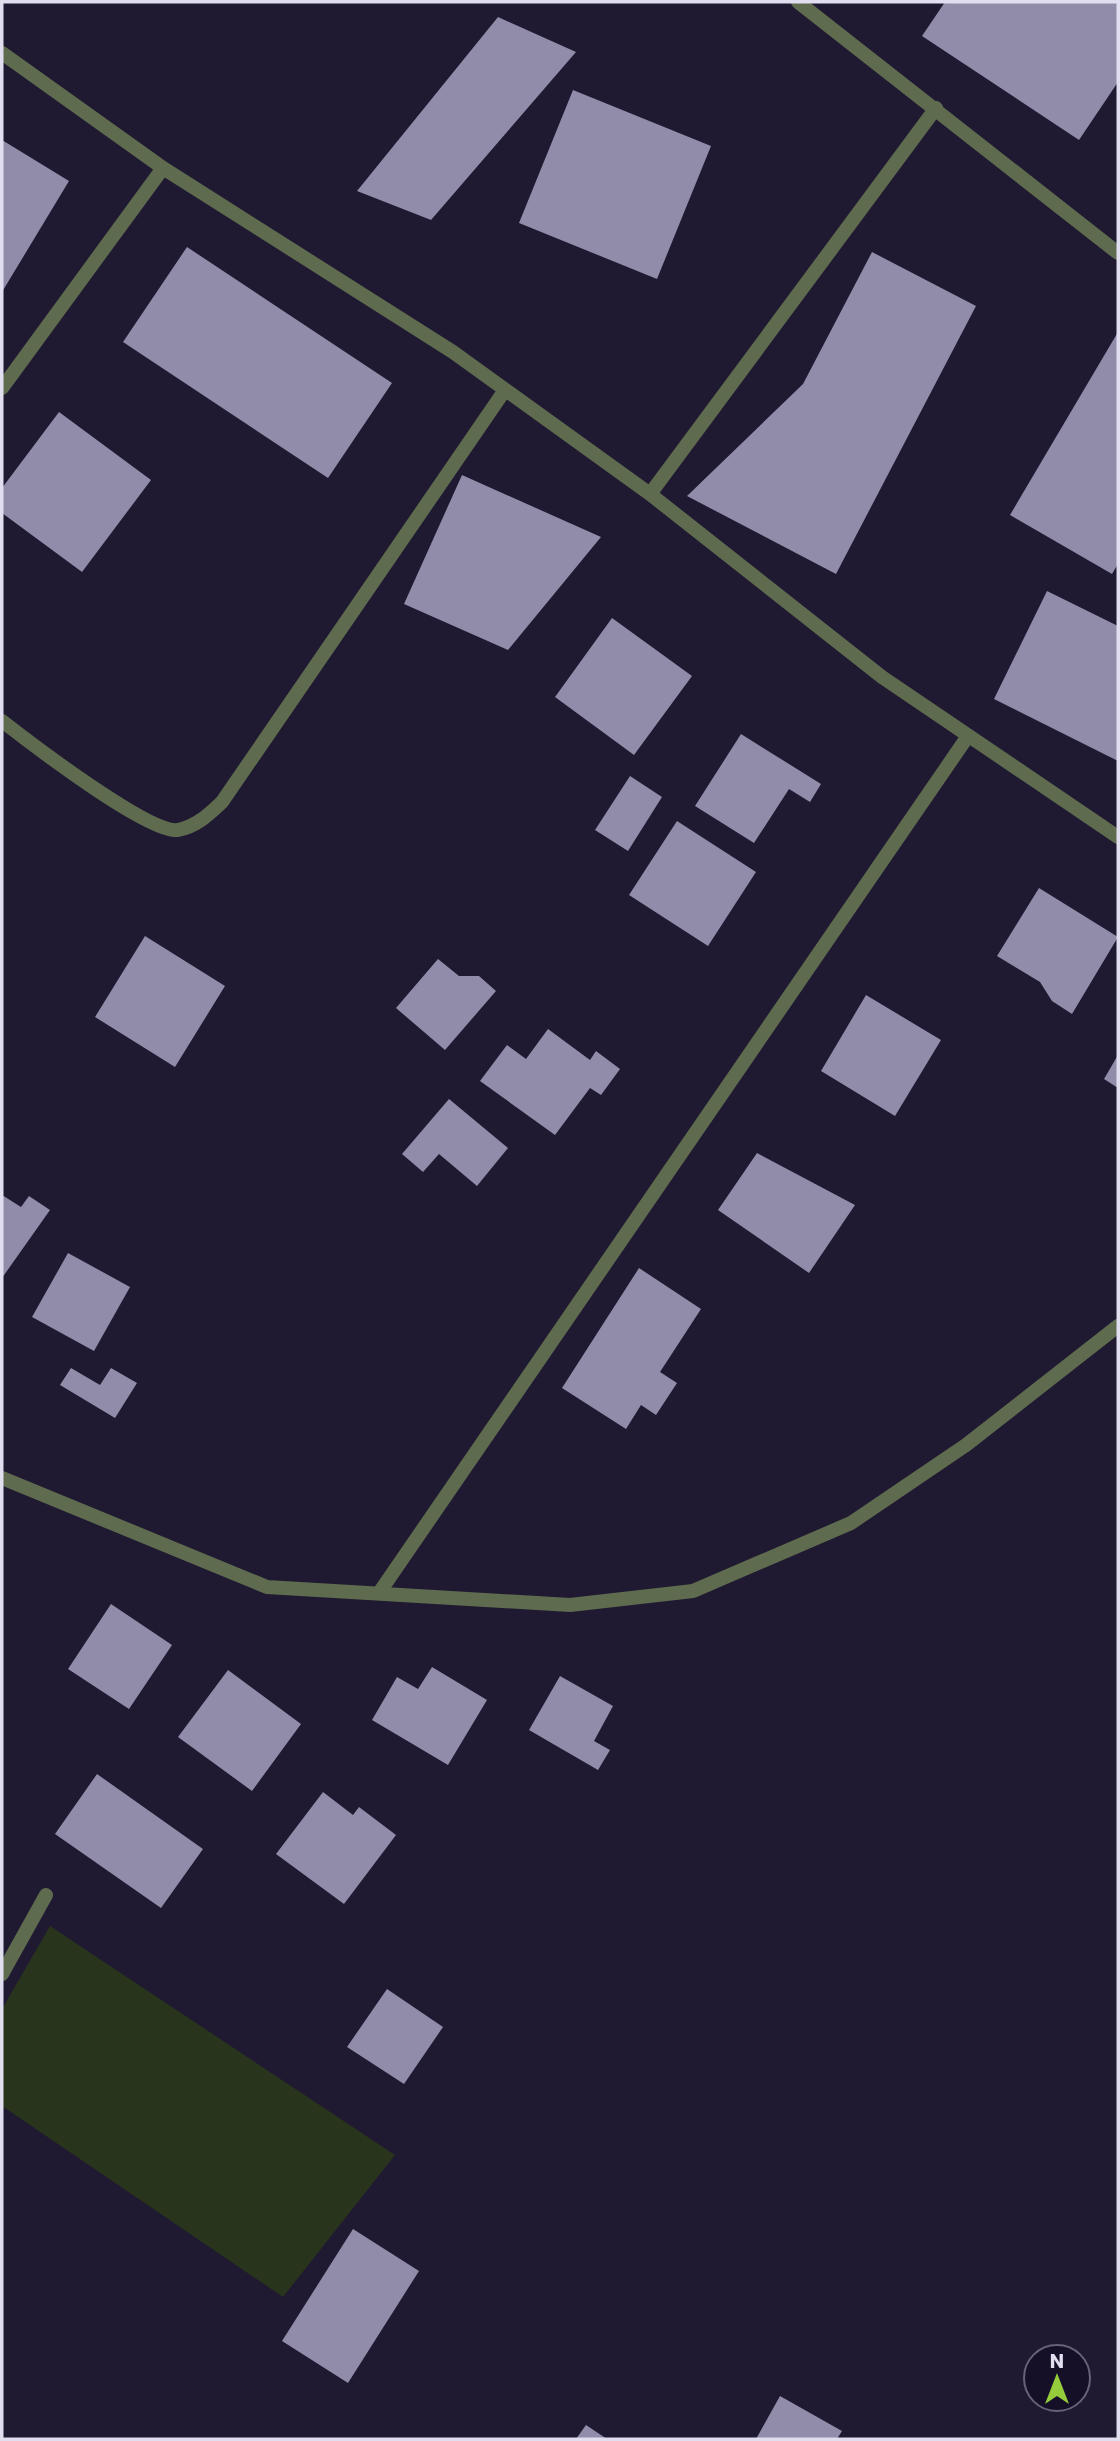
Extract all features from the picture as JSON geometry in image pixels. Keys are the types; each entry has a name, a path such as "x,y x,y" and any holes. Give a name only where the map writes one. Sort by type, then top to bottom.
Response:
{"street":[{"path":"797,2 936,108 1118,253"},
{"path":"2,53 163,168 453,352 650,495 882,677 1118,838"},
{"path":"650,495 936,108"},
{"path":"2,388 163,168"},
{"path":"2,721 44,754 150,824 175,830 200,822 222,802 506,390"},
{"path":"379,1593 968,736"},
{"path":"2,1478 267,1587 570,1605 693,1591 851,1523 966,1445 1118,1326"},
{"path":"2,1974 46,1895"}],"green space":[{"path":"50,1926 395,2155 283,2297 2,2106 2,2009"}],"building":[{"path":"945,2 1118,2 1118,82 1079,140 922,36"},
{"path":"498,17 576,52 431,220 357,191"},
{"path":"573,90 711,146 657,279 519,223"},
{"path":"2,140 69,181 2,292"},
{"path":"187,247 392,383 328,478 123,342"},
{"path":"872,252 976,306 836,574 687,496 803,384"},
{"path":"1118,332 1118,564 1112,574 1010,515"},
{"path":"59,412 151,480 82,572 2,513 2,488"},
{"path":"462,475 601,537 508,650 404,604"},
{"path":"1047,591 1118,626 1118,761 994,699"},
{"path":"612,618 692,676 634,755 555,697"},
{"path":"741,734 821,784 810,802 789,789 754,843 695,806"},
{"path":"630,776 662,797 628,851 595,830"},
{"path":"677,821 756,872 708,946 629,895"},
{"path":"1039,888 1118,937 1072,1014 1052,1001 1040,982 997,956"},
{"path":"145,936 225,986 175,1067 95,1017"},
{"path":"438,959 459,976 479,976 496,991 445,1050 396,1008"},
{"path":"866,995 941,1040 895,1116 821,1071"},
{"path":"548,1029 590,1060 596,1051 620,1069 601,1095 590,1088 555,1135 480,1081 507,1045 526,1059"},
{"path":"1118,1055 1118,1088 1104,1079"},
{"path":"449,1099 508,1148 477,1186 439,1154 423,1172 402,1154"},
{"path":"757,1153 855,1205 809,1273 718,1210"},
{"path":"2,1195 21,1207 29,1196 50,1210 2,1278"},
{"path":"68,1253 130,1287 94,1351 32,1317"},
{"path":"639,1268 701,1309 660,1372 677,1383 656,1415 641,1405 626,1429 562,1388"},
{"path":"71,1368 100,1385 111,1368 137,1383 115,1418 60,1385"},
{"path":"111,1604 172,1645 129,1709 68,1669"},
{"path":"432,1667 487,1700 448,1765 372,1720 397,1677 418,1689"},
{"path":"228,1670 301,1724 252,1791 178,1737"},
{"path":"560,1676 613,1706 594,1741 610,1750 598,1770 529,1730"},
{"path":"97,1774 203,1849 161,1908 55,1834"},
{"path":"323,1792 353,1815 359,1807 396,1835 344,1904 276,1854"},
{"path":"387,1989 443,2027 404,2084 347,2047"},
{"path":"353,2229 419,2271 348,2383 282,2341"},
{"path":"780,2396 842,2431 837,2439 756,2439"},
{"path":"586,2425 607,2439 576,2439"}]}
